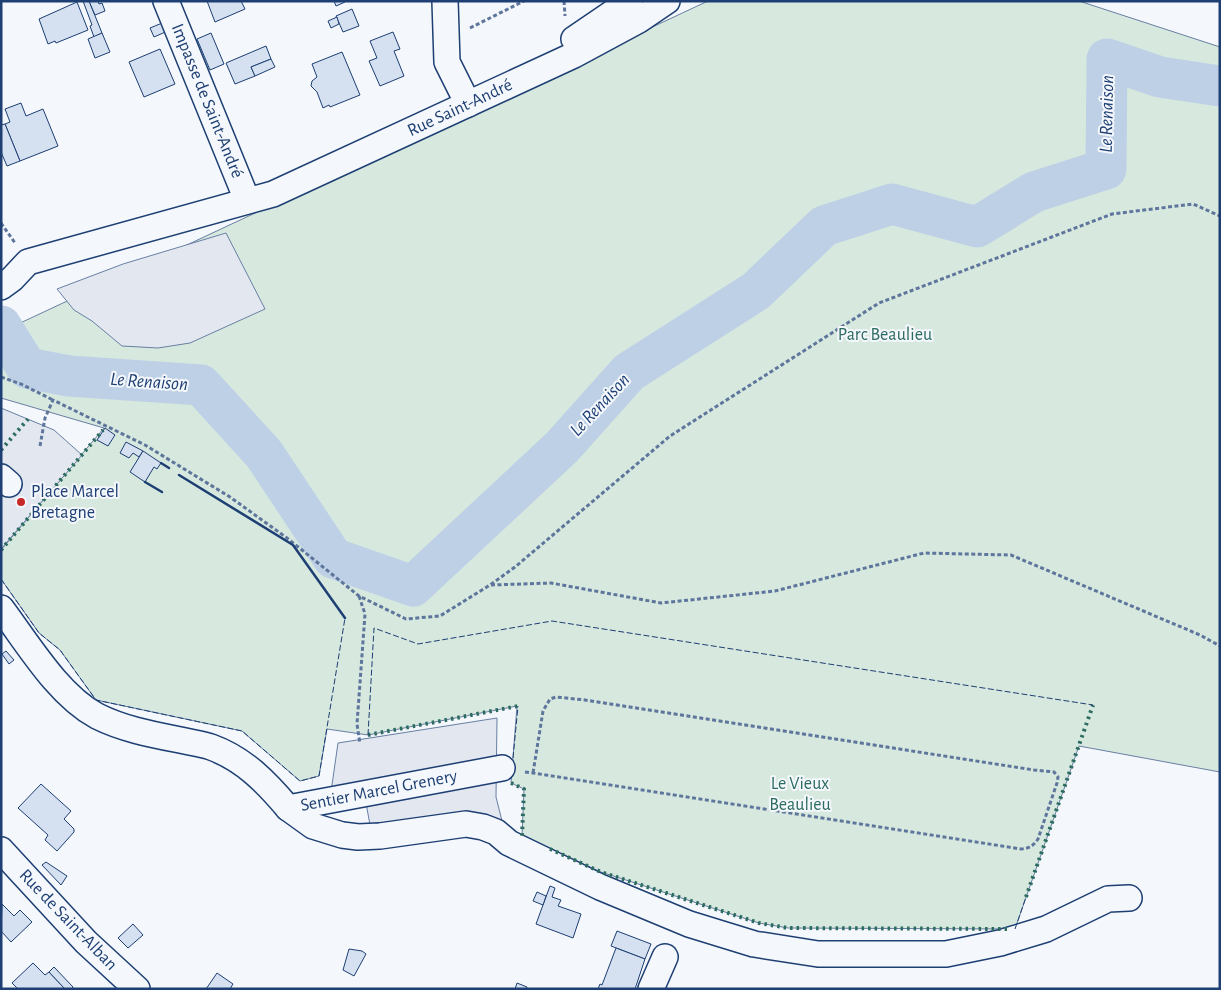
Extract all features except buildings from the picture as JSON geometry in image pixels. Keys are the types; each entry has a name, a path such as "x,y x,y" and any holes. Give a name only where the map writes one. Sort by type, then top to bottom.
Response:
{"street":[{"name":"Impasse de Saint-André","path":"166,1 247,200"},
{"path":"444,1 447,62 466,99"},
{"name":"Rue Saint-André","path":"466,99 502,77 568,44 630,1"},
{"name":"Rue Saint-André","path":"7,283 28,262 247,200 273,183 404,123 574,55 639,20 667,1"},
{"name":"Sentier Marcel Grenery","path":"1,608 54,679 81,705 96,715 130,729 210,746 226,753 241,761 255,772 288,808 502,768"},
{"path":"288,808 313,826 342,835 358,837 380,836 466,824 483,828 496,832 509,843 600,887 690,924 754,944 818,954 946,954 1010,940 1046,929 1108,899 1129,898"},
{"name":"Rue de Saint-Alban","path":"1,850 86,942 137,989"},
{"path":"651,989 665,957"}],"path":[{"path":"445,34 476,26 524,1"},
{"path":"1,377 21,384 145,445 230,497 287,538 359,596 406,619 440,616 490,586 515,567 670,436 879,303 1112,214 1193,204 1220,216"},
{"path":"40,446 45,418 53,400"},
{"path":"490,586 551,583 660,603 775,591 924,553 1011,555 1200,635 1220,646"},
{"path":"359,596 365,614 357,724 360,744"},
{"path":"502,768 533,773 1022,849 1028,848 1038,839 1058,777 1054,772 1048,770 1034,770 586,700 556,697 550,699 543,711 533,773"}],"green space":[{"name":"Parc Beaulieu","path":"708,1 1079,1 1220,47 1220,772 1079,746 1015,929 788,928 759,923 601,872 522,836 524,789 511,783 517,706 368,735 327,729 319,776 300,781 242,731 96,700 60,650 39,633 1,579 1,550 104,428 1,398 1,332"}],"shaded area":[{"path":"226,233 265,309 190,343 158,348 122,346 92,321 74,310 57,289 123,264"},
{"name":"Place Marcel Bretagne","path":"1,408 54,430 82,455 1,549"},
{"path":"497,718 496,797 503,825 372,836 366,803 331,792 338,743"}],"waterway":[{"name":"Le Renaison","path":"1,326 27,368 69,376 201,385 264,454 333,558 413,586 562,447 629,372 756,291 824,226 892,204 977,227 1034,192 1106,169 1107,59 1160,77 1220,86"}],"hedge":[{"path":"1,450 28,419"},
{"path":"1,550 103,430"},
{"path":"1026,897 1093,705"},
{"path":"368,735 518,706"},
{"path":"511,783 524,789 522,836 525,838"},
{"path":"550,849 601,872 759,923 788,928 1007,929"}],"fence":[{"path":"1,579 39,633 60,650 96,700 242,731 300,781 319,776 345,618"},
{"path":"368,735 374,628 418,644 552,621 1093,705"},
{"path":"513,758 518,706"},
{"path":"1015,929 1026,897"}],"wall":[{"path":"161,463 169,468"},
{"path":"179,475 293,545 345,618"},
{"path":"145,482 162,492"}],"place":[{"name":"Place Marcel Bretagne","path":"21,502"}],"park label":[{"name":"Le Vieux Beaulieu","path":"800,794"}]}
